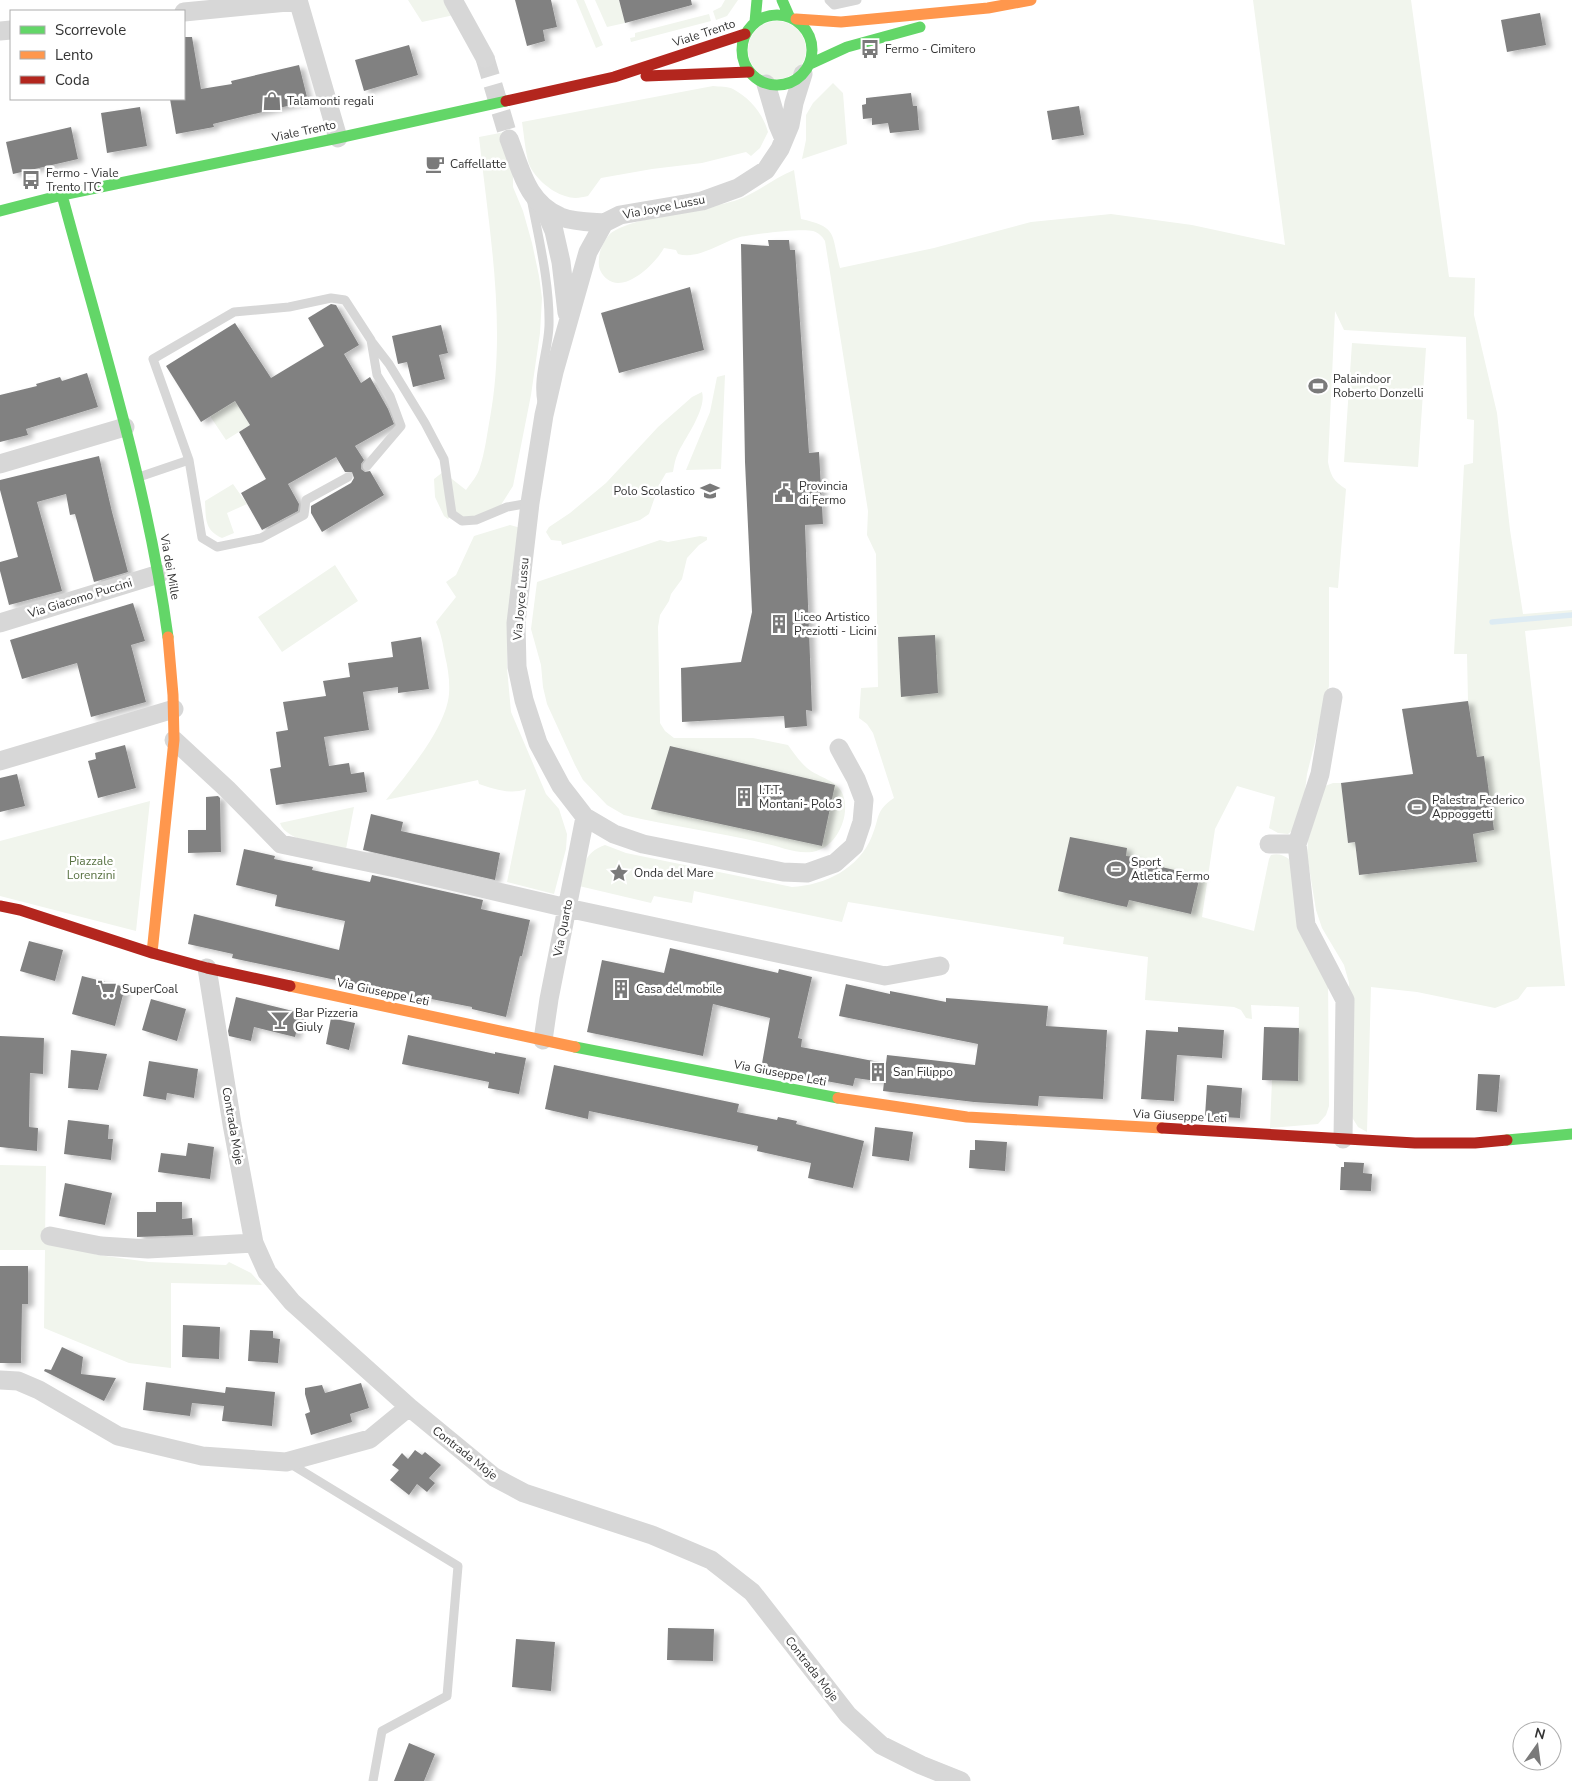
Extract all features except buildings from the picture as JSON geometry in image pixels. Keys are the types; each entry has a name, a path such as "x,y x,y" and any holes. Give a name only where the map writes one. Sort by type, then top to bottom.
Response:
{"main road":[{"path":"755,22 757,0"},
{"path":"782,0 793,18 805,27 811,37 813,50 807,69"},
{"path":"749,72 766,84 778,86 792,82 807,69 847,47 988,8 1031,0"},
{"path":"755,22 770,15 841,22 988,8"},
{"name":"Viale Trento","path":"614,77 749,72 743,61 742,51 745,34 755,22"},
{"name":"Viale Trento","path":"0,212 62,196 614,77 745,34"},
{"name":"Via dei Mille","path":"62,196 139,477 160,574 174,709 174,740 152,953"},
{"name":"Via Giuseppe Leti","path":"0,906 20,910 152,953 207,968 543,1040 789,1090 883,1106 967,1117 1415,1143 1475,1143 1572,1134"}],"street":[{"path":"185,12 298,0 338,138"},
{"path":"453,0 485,58"},
{"name":"Via Joyce Lussu","path":"807,69 794,103 790,125 780,150 766,170 738,188 702,201 620,215 604,223 588,252 554,372 544,415 530,503 516,623 517,668 524,700 538,743 561,786 585,817 614,834 643,844 783,872 807,873 835,863 854,846 862,822 864,800 856,779 839,748"},
{"path":"766,84 784,139"},
{"path":"509,139 530,192 544,208 554,231 561,262 568,322"},
{"path":"544,208 562,217 604,223"},
{"path":"0,464 125,427"},
{"name":"Via Giacomo Puccini","path":"0,623 160,574"},
{"path":"1333,698 1320,774 1296,844 1306,925 1345,1000 1343,1139"},
{"path":"0,761 174,709"},
{"path":"174,740 227,789 281,844 400,869 566,908 885,976 940,966"},
{"name":"Via Quarto","path":"543,1040 566,908 585,817"},
{"path":"1269,844 1296,844"},
{"name":"Contrada Moje","path":"207,968 232,1124 254,1243 267,1272 292,1302 408,1407 494,1477 524,1493 652,1535 711,1560 752,1592 848,1715 881,1744 921,1765 961,1781"},
{"path":"50,1236 101,1246 148,1249 254,1243"},
{"path":"0,1380 18,1381 39,1390 118,1436 202,1456 286,1462 370,1439 408,1407"}],"lane":[{"path":"829,0 834,5 857,0"},
{"path":"530,192 547,292 549,327 539,389 544,415"},
{"path":"348,477 306,500 304,515 261,538 216,547 202,538 189,460 153,359 234,312 289,307 331,298 345,300 370,340 389,364 425,423 444,459 452,514 462,521 476,520 507,507 530,503"},
{"path":"367,466 401,426 390,396 377,375 370,340"},
{"path":"139,477 189,460"},
{"path":"286,1462 458,1566 447,1696 382,1731 373,1781"}],"green space":[{"path":"408,0 446,0 454,15 422,22"},
{"path":"576,0 584,0 603,45 596,48"},
{"path":"595,0 619,0 625,23 607,27"},
{"path":"725,0 738,0 727,16 716,20 713,11 721,7"},
{"path":"1253,0 1411,0 1449,277 1475,278 1474,315 1497,413 1510,530 1523,614 1572,610 1572,626 1525,631 1565,986 1527,987 1518,999 1495,1008 1417,992 1371,987 1367,1132 1358,1127 1350,1114 1349,983 1344,965 1322,928 1316,910 1307,855 1308,840 1325,786 1333,783 1341,783 1348,843 1355,842 1359,875 1477,862 1473,834 1494,830 1483,756 1477,757 1468,701 1467,654 1454,654 1464,465 1473,463 1474,420 1467,419 1466,337 1344,330 1335,311 1328,462 1334,478 1346,489 1338,588 1329,587 1329,686 1307,774 1303,808 1294,829 1288,834 1278,833 1269,828 1275,797 1237,786 1215,829 1202,917 1254,931 1269,859 1271,855 1276,854 1283,855 1289,859 1305,930 1328,974 1329,1106 1326,1115 1318,1124 1270,1128 1272,1080 1298,1081 1299,1007 1251,1005 1252,1019 1246,1018 1241,1010 1234,1007 1145,1000 1148,957 1063,944 1064,937 848,902 842,922 694,891 692,903 654,896 651,903 579,886 588,856 605,845 626,853 792,887 817,883 840,873 859,858 872,836 881,811 894,798 873,733 867,724 859,718 861,688 878,687 876,554 867,535 868,511 825,241 813,231 798,230 740,237 694,255 678,254 676,250 664,248 639,275 622,283 614,283 605,277 599,267 600,253 607,237 618,229 633,223 737,200 794,170 801,219 822,225 828,229 834,240 840,268 934,248 1031,222 1111,214 1192,225 1285,245"},
{"path":"709,14 711,21 631,42 630,38 635,37 635,33"},
{"path":"777,21 793,26 801,34 806,50 801,66 793,74 777,79 761,74 753,66 748,50 753,34 761,26"},
{"path":"833,83 843,93 847,144 802,159 806,140 806,115 813,103"},
{"path":"713,86 733,89 750,102 763,119 768,132 760,148 751,156 746,152 702,163 601,178 588,196 576,198 554,191 538,178 530,167 522,122"},
{"path":"505,132 513,171 513,187 523,211 532,243 542,298 540,333 531,395 513,486 499,508 476,520 452,514 448,519 444,516 435,497 434,479 443,472 466,490 479,470 482,461 490,418 495,383 497,313 495,278 479,137"},
{"path":"1352,343 1426,348 1418,467 1344,462"},
{"path":"725,375 721,469 686,470 710,412 717,377"},
{"path":"702,392 703,399 698,415 677,455 673,472 666,473 659,485 649,514 640,520 562,545 561,541 551,540 546,532 549,527 570,513 606,483 658,427 692,397"},
{"path":"235,401 250,425 226,440 210,416"},
{"path":"233,484 247,504 227,513 234,533 222,538 212,531 207,523 205,501"},
{"path":"510,525 521,528 507,645 511,712 546,794 559,809 567,834 566,849 554,894 507,882 526,789 502,791 479,784 478,780 386,800 424,750 441,721 446,707 449,694 448,675 442,639 436,622 456,597 446,582 456,575 474,536"},
{"path":"700,536 707,537 707,540 699,545 687,558 682,579 671,594 660,615 658,627 660,723 665,731 674,738 753,738 788,745 807,768 837,786 843,795 845,812 840,830 828,845 821,850 812,852 793,851 746,839 624,815 607,805 583,780 547,704 541,665 531,629 537,582 660,540 668,542"},
{"path":"335,565 358,601 282,652 258,617"},
{"name":"Piazzale Lorenzini","path":"150,801 136,931 0,896 0,841"},
{"path":"354,807 346,849 299,839 290,835 280,823"},
{"path":"0,1165 46,1166 45,1240 98,1255 149,1262 226,1265 229,1262 251,1273 262,1285 171,1283 171,1368 129,1363 44,1328 45,1250 0,1250"}],"waterway":[{"path":"1492,622 1572,615"}],"tunnel":[{"path":"485,58 509,139"}],"traffic: fast":[{"path":"755,22 757,0"},
{"path":"782,0 789,16"},
{"path":"770,15 784,15 797,21 806,30 812,43 812,50 810,63 802,75 784,85 770,85 757,79 748,70 742,57 742,43 748,30 757,21 770,15"},
{"path":"810,64 847,47 920,27"},
{"path":"0,211 62,195 506,101"},
{"path":"62,195 136,470 159,581 168,637"},
{"path":"575,1047 838,1098"},
{"path":"1507,1140 1572,1134"}],"traffic: slow":[{"path":"796,19 841,22 988,8 1031,0"},
{"path":"152,953 174,740 173,695 168,637"},
{"path":"290,986 575,1047"},
{"path":"838,1098 967,1117 1162,1128"}],"traffic: jam":[{"path":"506,101 614,77 745,34"},
{"path":"646,76 749,72"},
{"path":"0,906 20,910 152,953 207,968 290,986"},
{"path":"1162,1128 1415,1143 1475,1143 1507,1140"}],"place":[{"name":"Fermo - Cimitero","path":"870,49"},
{"name":"Talamonti regali","path":"272,101"},
{"name":"Caffellatte","path":"435,164"},
{"name":"Fermo - Viale Trento ITC","path":"31,180"},
{"name":"Palaindoor Roberto Donzelli","path":"1318,386"},
{"name":"Polo Scolastico","path":"710,491"},
{"name":"Provincia di Fermo","path":"784,493"},
{"name":"Liceo Artistico Preziotti - Licini","path":"779,624"},
{"name":"I.T.T. Montani- Polo3","path":"744,797"},
{"name":"Palestra Federico Appoggetti","path":"1417,807"},
{"name":"Sport Atletica Fermo","path":"1116,869"},
{"name":"Onda del Mare","path":"619,873"},
{"name":"SuperCoal","path":"107,989"},
{"name":"Casa del mobile","path":"621,989"},
{"name":"Bar Pizzeria Giuly","path":"280,1020"},
{"name":"San Filippo","path":"878,1072"}]}
